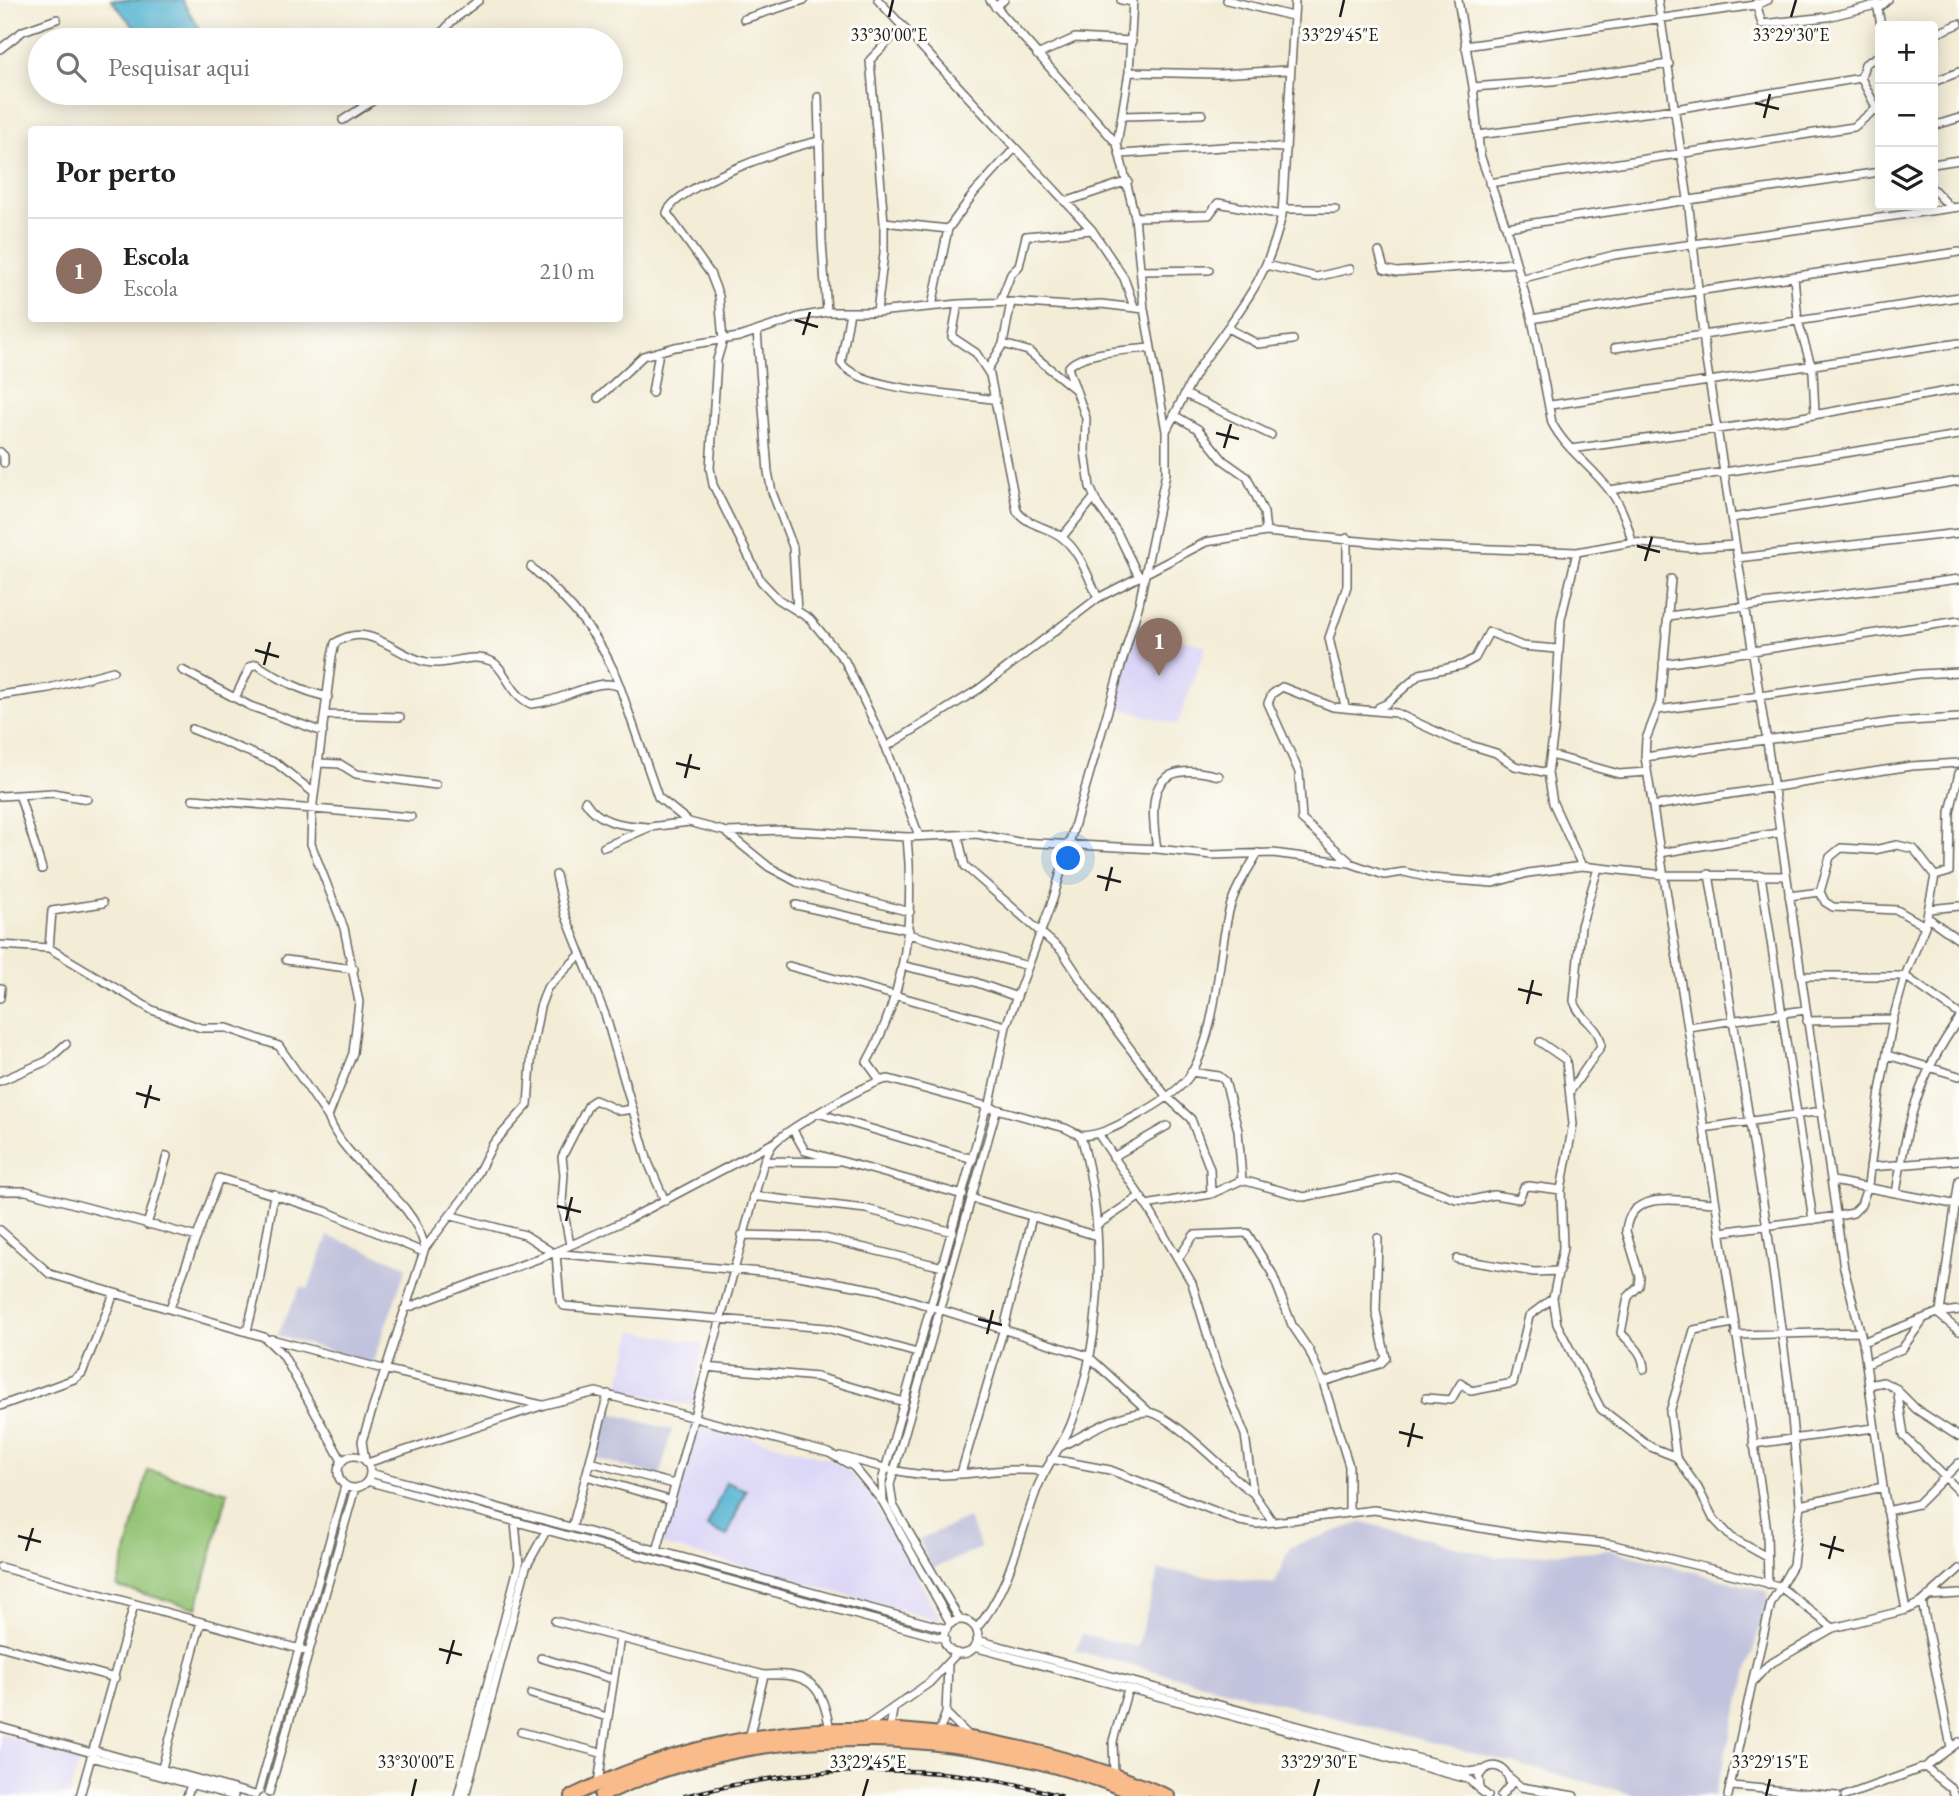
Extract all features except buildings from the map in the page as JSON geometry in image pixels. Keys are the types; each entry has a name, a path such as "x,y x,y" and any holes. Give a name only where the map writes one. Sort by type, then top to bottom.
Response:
{"highway":[{"path":"600,1790 683,1754 749,1739 830,1730 890,1728 969,1736 1059,1755 1114,1773 1168,1796"},
{"path":"572,1796 728,1754 789,1745 867,1741 940,1745 1032,1760 1082,1773 1142,1796"}],"street":[{"path":"446,28 479,0"},
{"path":"744,19 804,0"},
{"path":"878,0 1092,230 1124,278 1134,307"},
{"path":"967,1196 976,1181 986,1146 990,1109 1006,1026 1041,933 1068,844 1147,572 1165,483 1166,431 1144,309 1135,217 1122,153 1117,144 993,4 1004,0"},
{"path":"1117,144 1132,41 1133,1 1121,0"},
{"path":"1227,0 1292,16"},
{"path":"1166,431 1201,365 1257,287 1282,212 1288,70 1295,0"},
{"path":"1458,0 1473,86 1478,135 1489,183 1506,227 1532,319 1551,405 1552,423 1560,438 1610,490 1626,518 1632,542"},
{"path":"1658,0 1688,199 1697,291 1767,742 1844,1268 1863,1342 1882,1487 1906,1609"},
{"path":"1465,46 1661,19 1768,0"},
{"path":"1756,2 1762,24 1827,17 1884,2 1882,21"},
{"path":"32,28 57,19"},
{"path":"1938,33 1959,24"},
{"path":"877,312 884,253 884,222 870,60 903,26"},
{"path":"0,49 28,29"},
{"path":"1037,55 1075,38 1132,41"},
{"path":"1875,58 1865,64 1861,78 1875,102"},
{"path":"1473,86 1552,81 1669,64"},
{"path":"1129,72 1217,74 1288,70"},
{"path":"1938,80 1959,72"},
{"path":"1478,135 1675,108 1861,78"},
{"path":"818,97 827,312"},
{"path":"343,120 366,105"},
{"path":"1489,183 1854,127 1875,108"},
{"path":"1122,116 1202,114"},
{"path":"1938,124 1959,118"},
{"path":"820,141 773,153 683,194 668,207 667,213 710,273 719,296 723,340 717,360 710,468 713,485 761,581 778,599 829,638 845,661 886,747 919,836"},
{"path":"1122,153 1237,146 1285,148"},
{"path":"932,306 948,229 1015,148"},
{"path":"1938,163 1959,160"},
{"path":"1506,227 1875,173"},
{"path":"1065,202 1128,181"},
{"path":"1938,193 1955,208"},
{"path":"1135,217 1209,215 1218,203 1282,212 1335,209"},
{"path":"1520,279 1614,255 1955,208"},
{"path":"884,222 948,229"},
{"path":"1000,302 1011,274 1019,266 1026,236 1092,230"},
{"path":"1379,252 1384,269 1397,272 1515,263"},
{"path":"1532,319 1959,252"},
{"path":"1266,265 1316,277 1350,269"},
{"path":"1140,271 1209,270"},
{"path":"1794,276 1798,321 1812,366 1815,413"},
{"path":"1615,348 1959,297"},
{"path":"598,398 637,360 659,352 723,340 799,317 827,312 877,312 958,303 1000,302 1144,309"},
{"path":"988,369 1003,344 1011,302"},
{"path":"958,303 952,337 976,352 988,369 1017,512 1026,520 1062,537 1073,548 1098,598"},
{"path":"850,312 842,363 852,374 933,395 996,400"},
{"path":"1229,329 1258,344 1293,340"},
{"path":"757,331 768,472 772,492 793,547 797,611"},
{"path":"1551,405 1959,343"},
{"path":"1003,344 1028,351 1076,390"},
{"path":"1139,577 1117,532 1094,498 1085,451 1086,418 1070,375 1070,364 1109,352 1151,348"},
{"path":"652,393 659,352"},
{"path":"1571,449 1791,419 1959,389"},
{"path":"1185,394 1271,435"},
{"path":"1174,415 1198,429 1223,460 1247,477 1264,513 1266,532"},
{"path":"1610,490 1959,435"},
{"path":"0,452 4,456 4,463"},
{"path":"1732,518 1959,481"},
{"path":"1062,537 1094,498"},
{"path":"886,747 979,689 1098,598 1206,542 1266,532 1411,546 1577,552 1632,542 1690,548 1735,545"},
{"path":"1737,558 1959,533"},
{"path":"1345,706 1329,638 1347,586 1347,538"},
{"path":"1577,552 1557,649 1556,707 1548,773 1553,803 1582,866"},
{"path":"531,567 558,591 605,651 658,797 690,821 727,832 783,830 907,837 985,834 1018,842 1157,849 1212,855 1258,853 1350,863 1384,875 1404,872 1430,878 1493,883 1528,873 1582,866 1664,875 1786,876"},
{"path":"1671,579 1658,710 1646,739 1645,757 1767,1531 1768,1584"},
{"path":"1668,616 1959,579"},
{"path":"1663,664 1959,621"},
{"path":"1375,708 1386,704 1420,674 1462,665 1475,658 1489,632 1522,646 1557,649"},
{"path":"328,1117 355,1039 359,1002 344,928 314,854 312,811 335,643 343,638 371,635 429,663 464,659 491,661 498,666 513,692 531,704 564,699 602,682 620,687"},
{"path":"234,698 250,667 256,664 308,693 328,697"},
{"path":"182,670 234,698 323,732"},
{"path":"0,695 48,688 113,671"},
{"path":"1658,710 1919,674 1959,672"},
{"path":"1350,863 1302,820 1299,772 1268,703 1272,694 1282,687 1333,707 1375,708 1396,713 1458,741 1496,753 1523,769 1548,773"},
{"path":"326,715 400,717"},
{"path":"1645,757 1767,742 1868,725 1959,718"},
{"path":"191,729 276,763 314,793"},
{"path":"1550,755 1619,774 1647,772"},
{"path":"1653,806 1911,766 1959,762"},
{"path":"319,763 340,764 356,774 436,785"},
{"path":"1157,849 1151,812 1160,785 1169,775 1183,770 1219,776"},
{"path":"1949,872 1955,837 1955,799 1959,774"},
{"path":"0,796 20,797 53,793 87,799"},
{"path":"20,797 42,869"},
{"path":"193,799 312,811 411,817"},
{"path":"585,801 595,816 608,821 650,827"},
{"path":"604,847 650,827 690,821"},
{"path":"727,832 769,867 797,881 910,912"},
{"path":"1660,853 1779,833"},
{"path":"958,836 965,866 1062,951 1101,1010 1167,1096 1193,1124 1210,1169 1211,1194"},
{"path":"880,1080 867,1062 896,994 904,966 910,912 907,837"},
{"path":"1720,1232 1853,1213 1861,1205 1868,1185 1893,1019 1905,976 1925,926 1935,876 1914,849 1897,845 1874,850 1841,848 1830,857 1821,892 1825,902 1833,907 1897,910 1925,926"},
{"path":"404,1309 554,1253 666,1201 880,1080 890,1079 1081,1136 1099,1135 1167,1096 1191,1072 1211,1016 1229,911 1258,853"},
{"path":"1571,1091 1601,1046 1597,1031 1577,1012 1574,1001 1581,926 1598,868"},
{"path":"1935,876 1959,871"},
{"path":"1709,874 1767,1227 1800,1505 1793,1565 1779,1586 1765,1625 1728,1796"},
{"path":"556,875 579,956 606,1017 649,1162 666,1201"},
{"path":"1760,875 1813,1220"},
{"path":"1789,896 1821,892"},
{"path":"49,948 52,911 103,903"},
{"path":"796,905 909,932 1028,966"},
{"path":"1928,913 1959,906"},
{"path":"1928,913 1959,940"},
{"path":"0,945 49,948 152,1010 201,1028 227,1028 279,1046 328,1117 341,1141 416,1223 424,1250"},
{"path":"369,1477 362,1441 383,1369 424,1250 452,1216 493,1144 528,1105 532,1049 540,1007 547,988 579,956"},
{"path":"286,960 354,969"},
{"path":"789,966 1006,1026"},
{"path":"904,966 975,982 1017,997"},
{"path":"1802,976 1905,976 1959,1017 1928,1067 1915,1096 1896,1193"},
{"path":"0,998 1,988"},
{"path":"1688,1027 1805,1010"},
{"path":"1807,1021 1893,1019"},
{"path":"1540,1042 1566,1060 1573,1124 1561,1190 1563,1248 1553,1298 1557,1324 1601,1409 1651,1447 1676,1457"},
{"path":"0,1081 47,1060 66,1044"},
{"path":"1886,1055 1959,1076"},
{"path":"1191,1072 1219,1076 1226,1081 1238,1130 1242,1180"},
{"path":"570,1245 561,1195 564,1174 562,1157 567,1143 589,1104 595,1100 620,1111 632,1109"},
{"path":"960,1620 893,1506 890,1469 962,1216 967,1196 967,1179 977,1143 990,1109"},
{"path":"1703,1128 1822,1111"},
{"path":"821,1114 973,1159"},
{"path":"1113,1157 1167,1126"},
{"path":"793,1130 805,1152 967,1196 1097,1236"},
{"path":"1099,1135 1146,1205 1192,1283 1216,1363 1245,1435 1253,1493"},
{"path":"829,1453 854,1467 883,1502 949,1626 945,1639 949,1648 957,1653 967,1653 976,1644 976,1629 985,1618 1001,1587 1043,1471 1060,1447 1073,1420 1088,1356 1098,1286 1097,1225 1081,1136"},
{"path":"657,1551 753,1196 764,1160 774,1142"},
{"path":"977,1143 986,1146"},
{"path":"147,1224 167,1156"},
{"path":"1870,1167 1959,1159"},
{"path":"764,1160 836,1162"},
{"path":"1146,1205 1211,1194 1242,1180 1304,1197 1398,1177 1464,1200 1494,1195 1519,1199 1524,1187 1529,1186 1561,1190"},
{"path":"170,1308 219,1178 354,1222 424,1250"},
{"path":"967,1179 976,1181"},
{"path":"1939,1313 1959,1180"},
{"path":"1833,1181 1868,1185 1957,1205"},
{"path":"0,1191 36,1193 197,1237"},
{"path":"247,1331 259,1282 274,1194"},
{"path":"753,1196 866,1209 953,1232"},
{"path":"1097,1225 1139,1197"},
{"path":"1644,1369 1643,1359 1636,1346 1621,1333 1628,1297 1639,1286 1640,1277 1626,1223 1639,1205 1654,1199 1714,1203"},
{"path":"452,1216 526,1235 554,1253 835,1281 936,1307 1088,1356 1148,1411 1164,1419 1208,1452 1230,1477 1253,1493 1273,1522"},
{"path":"939,1295 943,1267 952,1249 953,1232 962,1216"},
{"path":"961,1474 1004,1328 1032,1217"},
{"path":"1178,1259 1194,1235 1247,1233 1272,1273 1292,1325 1309,1350 1323,1382 1349,1466 1349,1511"},
{"path":"2,1235 50,1273 114,1294 383,1369 544,1405"},
{"path":"742,1235 829,1239 943,1267"},
{"path":"1323,1382 1380,1364 1386,1358 1376,1311 1378,1238"},
{"path":"554,1253 560,1301 564,1306 827,1328 918,1353"},
{"path":"1457,1259 1534,1272 1560,1271"},
{"path":"2,1403 74,1379 82,1373 114,1294"},
{"path":"1426,1398 1451,1399 1461,1383 1471,1391 1513,1383 1529,1316 1553,1298"},
{"path":"1863,1342 1939,1313 1959,1310"},
{"path":"1939,1313 1959,1331"},
{"path":"1867,1364 1902,1349 1922,1321"},
{"path":"1733,1323 1694,1330 1670,1412 1676,1457 1698,1488 1713,1518 1731,1537 1767,1557"},
{"path":"1735,1335 1860,1332"},
{"path":"264,1337 283,1355 344,1459"},
{"path":"917,1373 918,1353 926,1341"},
{"path":"706,1367 817,1377 904,1402"},
{"path":"1869,1385 1883,1382 1897,1389 1916,1409 1959,1437"},
{"path":"1897,1389 1904,1436 1959,1491"},
{"path":"903,1422 904,1402 912,1390"},
{"path":"344,1459 366,1462 544,1405 596,1392 890,1469 933,1475 1014,1469 1043,1471"},
{"path":"572,1528 608,1394"},
{"path":"1060,1447 1122,1417 1148,1411"},
{"path":"1753,1444 1874,1428"},
{"path":"256,1794 345,1486 337,1471 344,1459 362,1441"},
{"path":"1051,1459 1110,1471 1240,1521 1257,1524 1374,1510 1522,1535 1609,1545 1779,1586 1833,1628"},
{"path":"590,1462 674,1484"},
{"path":"1887,1511 1917,1504 1959,1463"},
{"path":"883,1502 882,1481 890,1469"},
{"path":"586,1476 670,1500"},
{"path":"92,1753 162,1768 256,1794 270,1795 307,1651 355,1488 369,1477"},
{"path":"369,1477 546,1531 945,1639"},
{"path":"369,1477 949,1626 960,1620 969,1622 976,1629"},
{"path":"345,1486 355,1488"},
{"path":"1800,1505 1882,1487"},
{"path":"465,1796 510,1612 519,1564 515,1522"},
{"path":"458,1796 510,1612 526,1567 546,1531"},
{"path":"0,1567 307,1651"},
{"path":"1752,1683 1768,1665 1833,1628 1906,1609 1925,1599 1959,1569"},
{"path":"1925,1599 1959,1594"},
{"path":"1925,1599 1951,1747"},
{"path":"80,1796 134,1605"},
{"path":"555,1621 764,1675 789,1674 817,1688 825,1705 830,1730"},
{"path":"162,1768 201,1622"},
{"path":"600,1790 601,1753 620,1638"},
{"path":"976,1644 1128,1689 1468,1779 1488,1796"},
{"path":"976,1644 1469,1772 1494,1765 1501,1767 1521,1787 1574,1796"},
{"path":"0,1646 115,1678"},
{"path":"863,1728 893,1710 948,1666 957,1653"},
{"path":"541,1658 613,1679"},
{"path":"939,1732 946,1713 948,1666"},
{"path":"749,1739 764,1675"},
{"path":"1114,1773 1113,1741 1128,1689"},
{"path":"531,1694 607,1717"},
{"path":"890,1728 893,1710"},
{"path":"946,1713 969,1736"},
{"path":"0,1727 234,1796"},
{"path":"521,1732 601,1753"},
{"path":"1846,1796 1926,1767 1959,1742"},
{"path":"1926,1767 1955,1788 1955,1796"},
{"path":"1480,1791 1478,1781 1482,1770"},
{"path":"1503,1794 1509,1777"},
{"path":"187,1796 191,1784"},
{"path":"1732,1786 1837,1796"},
{"path":"1503,1794 1521,1787"}],"shaded area":[{"path":"1138,627 1206,646 1177,725 1115,707"},
{"path":"328,1236 407,1266 372,1364 277,1335 301,1287 308,1289"},
{"path":"633,1331 703,1344 692,1406 618,1390"},
{"path":"607,1412 672,1430 660,1476 595,1458"},
{"path":"691,1426 726,1431 826,1458 842,1466 868,1491 942,1621 664,1545 661,1542"},
{"path":"968,1518 981,1548 932,1569 919,1539"},
{"path":"1363,1522 1496,1557 1610,1550 1769,1592 1714,1796 1640,1796 1076,1651 1082,1634 1137,1647 1159,1570 1275,1584 1290,1547"},
{"path":"0,1734 80,1758 69,1796 0,1796"}],"green space":[{"path":"148,1470 228,1492 197,1608 117,1587"}],"water":[{"path":"111,0 182,0 199,28 135,28"},
{"path":"726,1482 746,1490 727,1536 707,1527"}],"railway":[{"path":"685,1796 777,1778 873,1770 968,1776 1015,1784 1060,1796"}],"place":[{"name":"Escola","path":"1159,676"}]}
